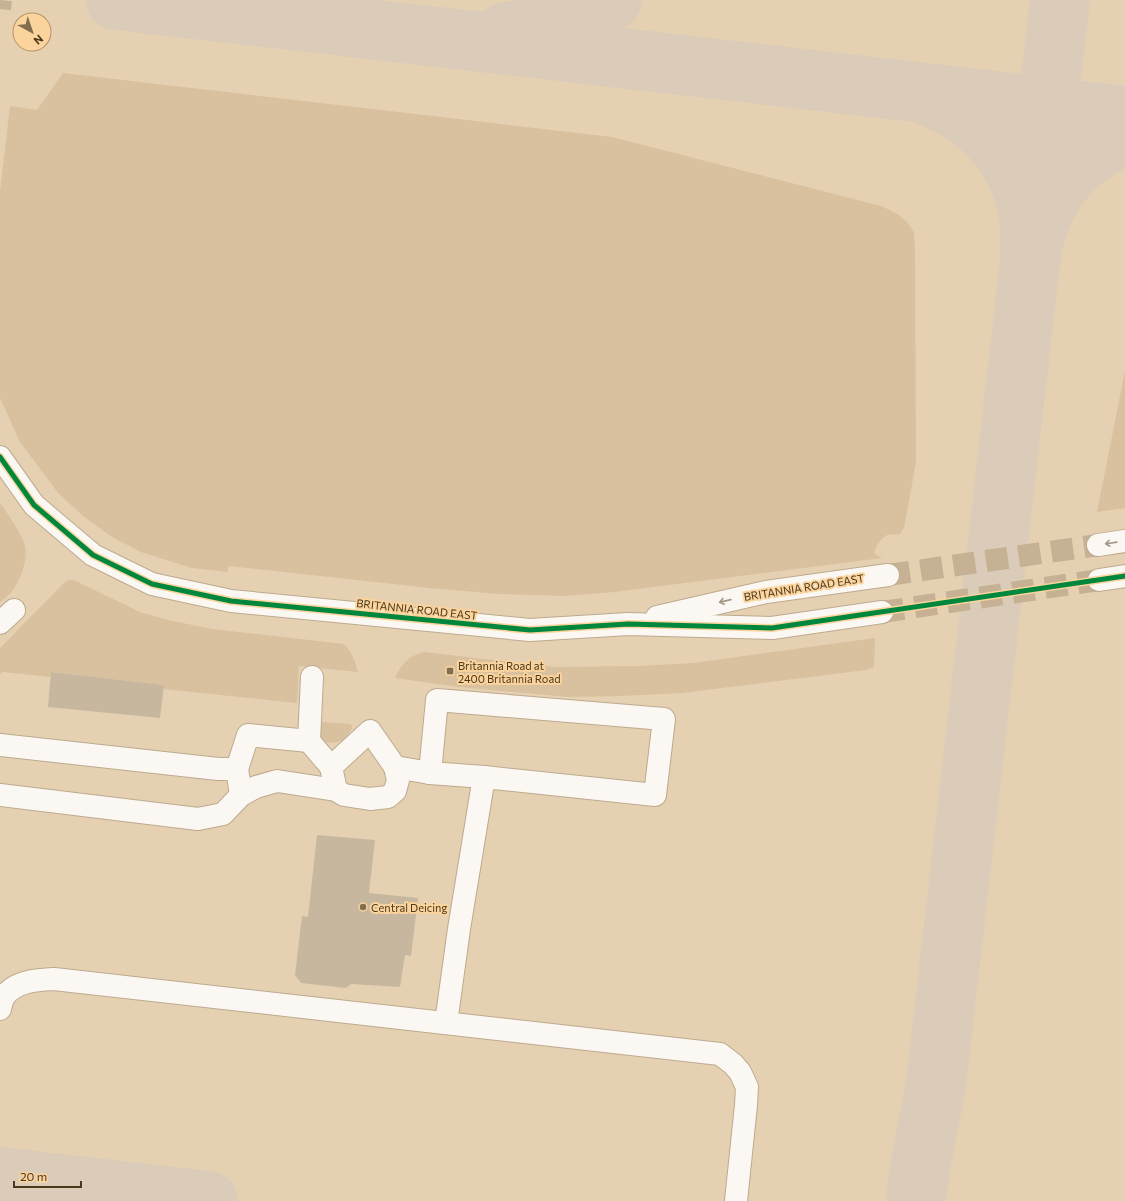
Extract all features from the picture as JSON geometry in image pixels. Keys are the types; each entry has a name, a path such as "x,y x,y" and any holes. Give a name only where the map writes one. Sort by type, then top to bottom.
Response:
{"street":[{"name":"BRITANNIA ROAD EAST","path":"0,458 34,505 93,555 152,584 231,601 530,630 628,624 772,628 882,612"},
{"path":"1098,545 1125,541"},
{"name":"BRITANNIA ROAD EAST","path":"628,624 766,592 888,574"},
{"path":"1099,580 1125,576"},
{"path":"312,677 310,741 331,767 336,790"},
{"path":"395,767 430,773 484,777 655,795 664,719 437,700 430,773"},
{"path":"0,795 198,819 223,814 241,795 256,787 277,781 336,790 344,795 370,799 388,797 395,791 398,780 395,767 370,731 331,767"},
{"path":"241,795 237,769 248,735 310,741"},
{"path":"0,745 218,769 237,769"},
{"path":"446,1023 458,929 484,777"},
{"path":"1,1000 12,989 23,984 35,980 54,979 720,1054 733,1064 740,1072 747,1087 746,1112 736,1201"}],"shaded area":[{"path":"63,73 612,137 881,206 890,210 907,222 910,226 914,233 915,246 916,462 904,528 899,535 889,535 880,541 874,553 882,558 614,592 565,596 499,594 430,588 229,566 227,572 192,568 141,552 112,537 83,516 59,494 20,442 0,398 0,192 10,106 37,110"},
{"path":"1125,371 1125,508 1097,512"},
{"path":"0,503 24,541 26,557 19,580 12,592 0,602"},
{"path":"69,580 74,580 140,612 168,620 212,629 344,644 353,657 358,672 299,666 297,703 164,689 164,685 51,672 50,677 3,672 0,674 0,648 64,583"},
{"path":"875,638 874,667 866,670 682,693 568,697 459,687 395,678 406,661 419,653 424,652 554,667 638,666 693,663"},
{"path":"321,722 351,724 352,728 344,739 335,742 325,742 321,738"}],"building":[{"path":"51,672 164,685 160,718 48,707"},
{"name":"Central Deicing","path":"317,835 375,840 369,893 418,898 411,956 405,955 400,987 351,984 346,988 301,983 295,975 302,916 308,917"}],"taxiway":[{"path":"116,0 1125,116"},
{"path":"504,33 559,20 612,0"},
{"path":"916,1201 920,1168 936,1084 1060,0"},
{"path":"930,97 965,115 994,140 1006,156 1016,173 1023,191 1028,211 1030,222 1030,257 1035,235 1042,215 1061,182 1088,156 1125,134"},
{"path":"0,1177 208,1201"}],"tunnel":[{"path":"0,9 1,0"},
{"path":"888,575 1098,545"},
{"path":"882,612 1099,580"}],"cycle path":[{"path":"0,457 34,505 93,555 152,584 231,601 530,630 628,624 772,628 1125,576"}],"place":[{"name":"Britannia Road at 2400 Britannia Road","path":"450,671"},
{"name":"Central Deicing","path":"363,907"}]}
